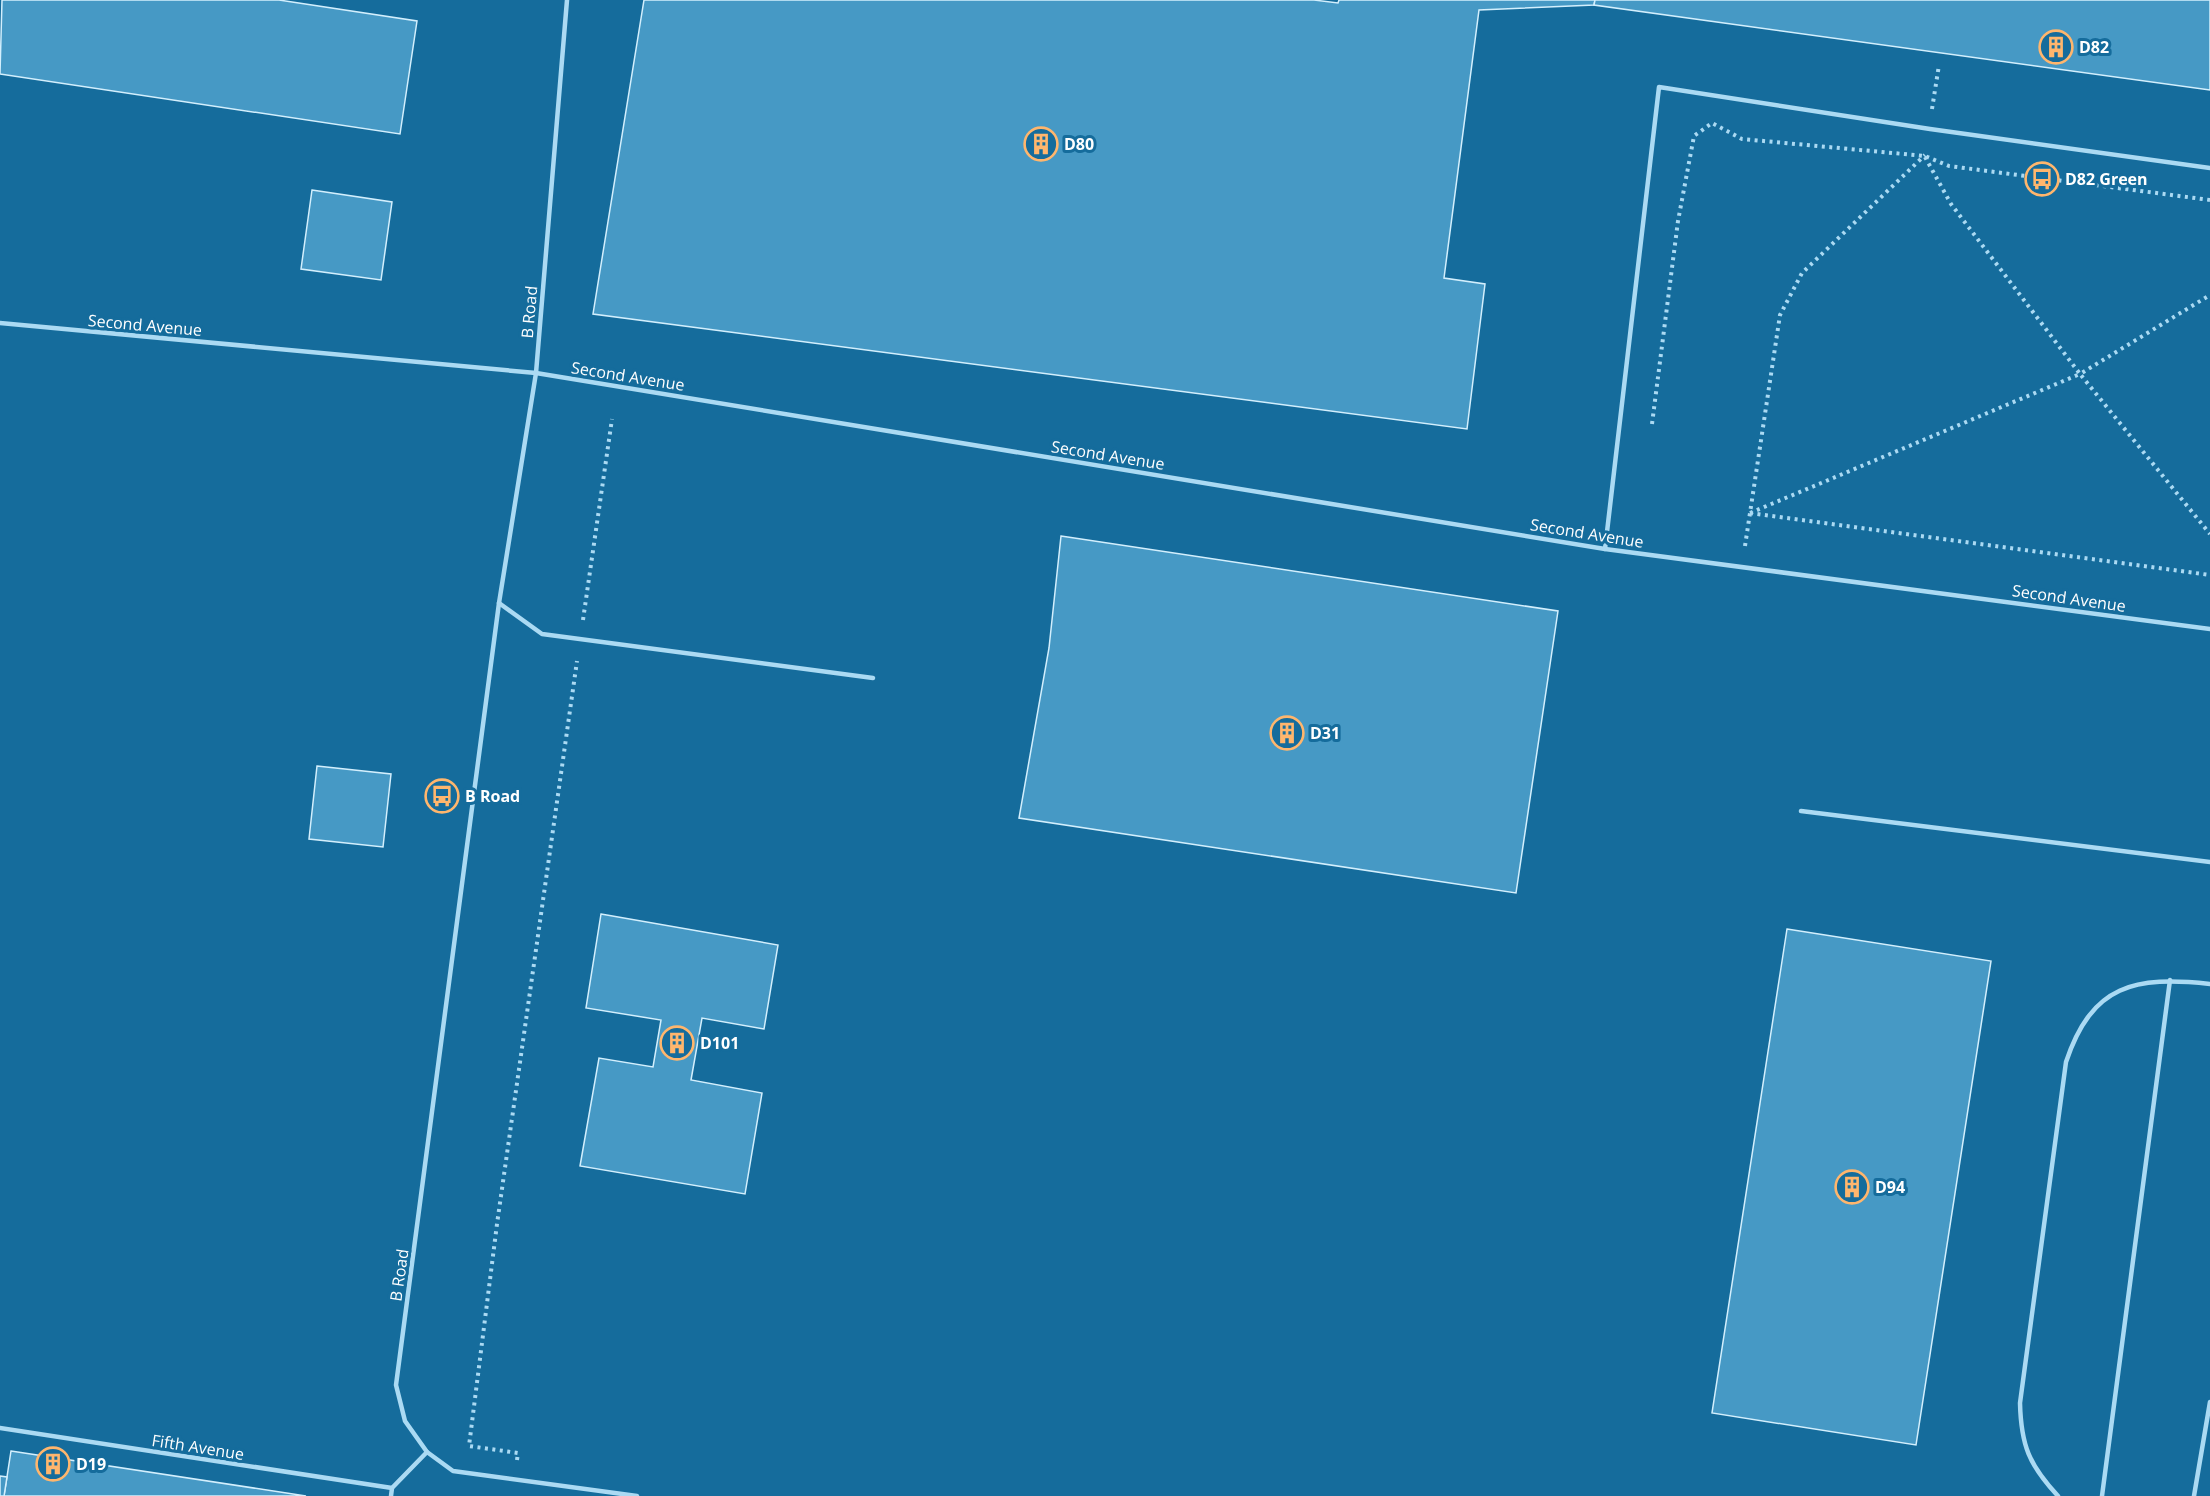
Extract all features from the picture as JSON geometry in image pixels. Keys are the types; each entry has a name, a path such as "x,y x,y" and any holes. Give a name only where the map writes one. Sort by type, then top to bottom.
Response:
{"lane":[{"name":"B Road","path":"427,1452 405,1421 396,1385 500,603 536,373 567,0"},
{"path":"1605,549 1659,87 1930,129 2210,168"},
{"name":"Second Avenue","path":"0,323 536,373 1605,549 2210,629"},
{"path":"500,603 542,634 873,678"},
{"path":"1801,811 2210,862"},
{"path":"2058,1496 2041,1478 2026,1453 2021,1429 2020,1403 2066,1062 2074,1038 2086,1017 2104,999 2124,988 2170,980 2210,984"},
{"path":"2102,1496 2170,980"},
{"path":"2194,1496 2210,1402"},
{"name":"Fifth Avenue","path":"0,1428 392,1488"},
{"path":"391,1496 392,1488 427,1452 453,1470 637,1496"}],"path":[{"path":"1742,567 1780,315 1802,273 1925,156 1939,65"},
{"path":"1652,424 1678,221 1694,136 1712,123 1742,139 1925,156 1949,166 2210,200"},
{"path":"1925,156 1951,204 2080,374 2210,534"},
{"path":"1750,513 2080,374 2210,295"},
{"path":"581,632 612,419"},
{"path":"1750,513 2210,575"},
{"path":"514,1480 519,1453 469,1446 497,1224 578,656"}],"building":[{"path":"2,0 279,0 417,21 400,134 0,74"},
{"name":"D80","path":"644,0 1314,0 1338,3 1339,0 1595,0 1594,5 1479,10 1444,278 1485,284 1467,429 593,314"},
{"name":"D82","path":"1595,0 2210,0 2210,90 1594,5"},
{"path":"312,190 392,202 381,280 301,269"},
{"name":"D31","path":"1061,536 1558,611 1516,893 1019,818 1049,648"},
{"path":"317,766 391,774 383,847 309,839"},
{"name":"D101","path":"601,914 778,945 764,1029 702,1018 691,1080 762,1093 745,1194 580,1166 599,1058 653,1067 661,1020 586,1008"},
{"name":"D94","path":"1787,929 1991,961 1916,1445 1712,1413"},
{"name":"D19","path":"11,1451 306,1496 4,1496"},
{"path":"0,1476 7,1477 4,1496 0,1496"}],"place":[{"name":"D82","path":"2056,47"},
{"name":"D80","path":"1041,144"},
{"name":"D82 Green","path":"2042,179"},
{"name":"D31","path":"1287,733"},
{"name":"B Road","path":"442,796"},
{"name":"D101","path":"677,1043"},
{"name":"D94","path":"1852,1187"},
{"name":"D19","path":"53,1464"}]}
